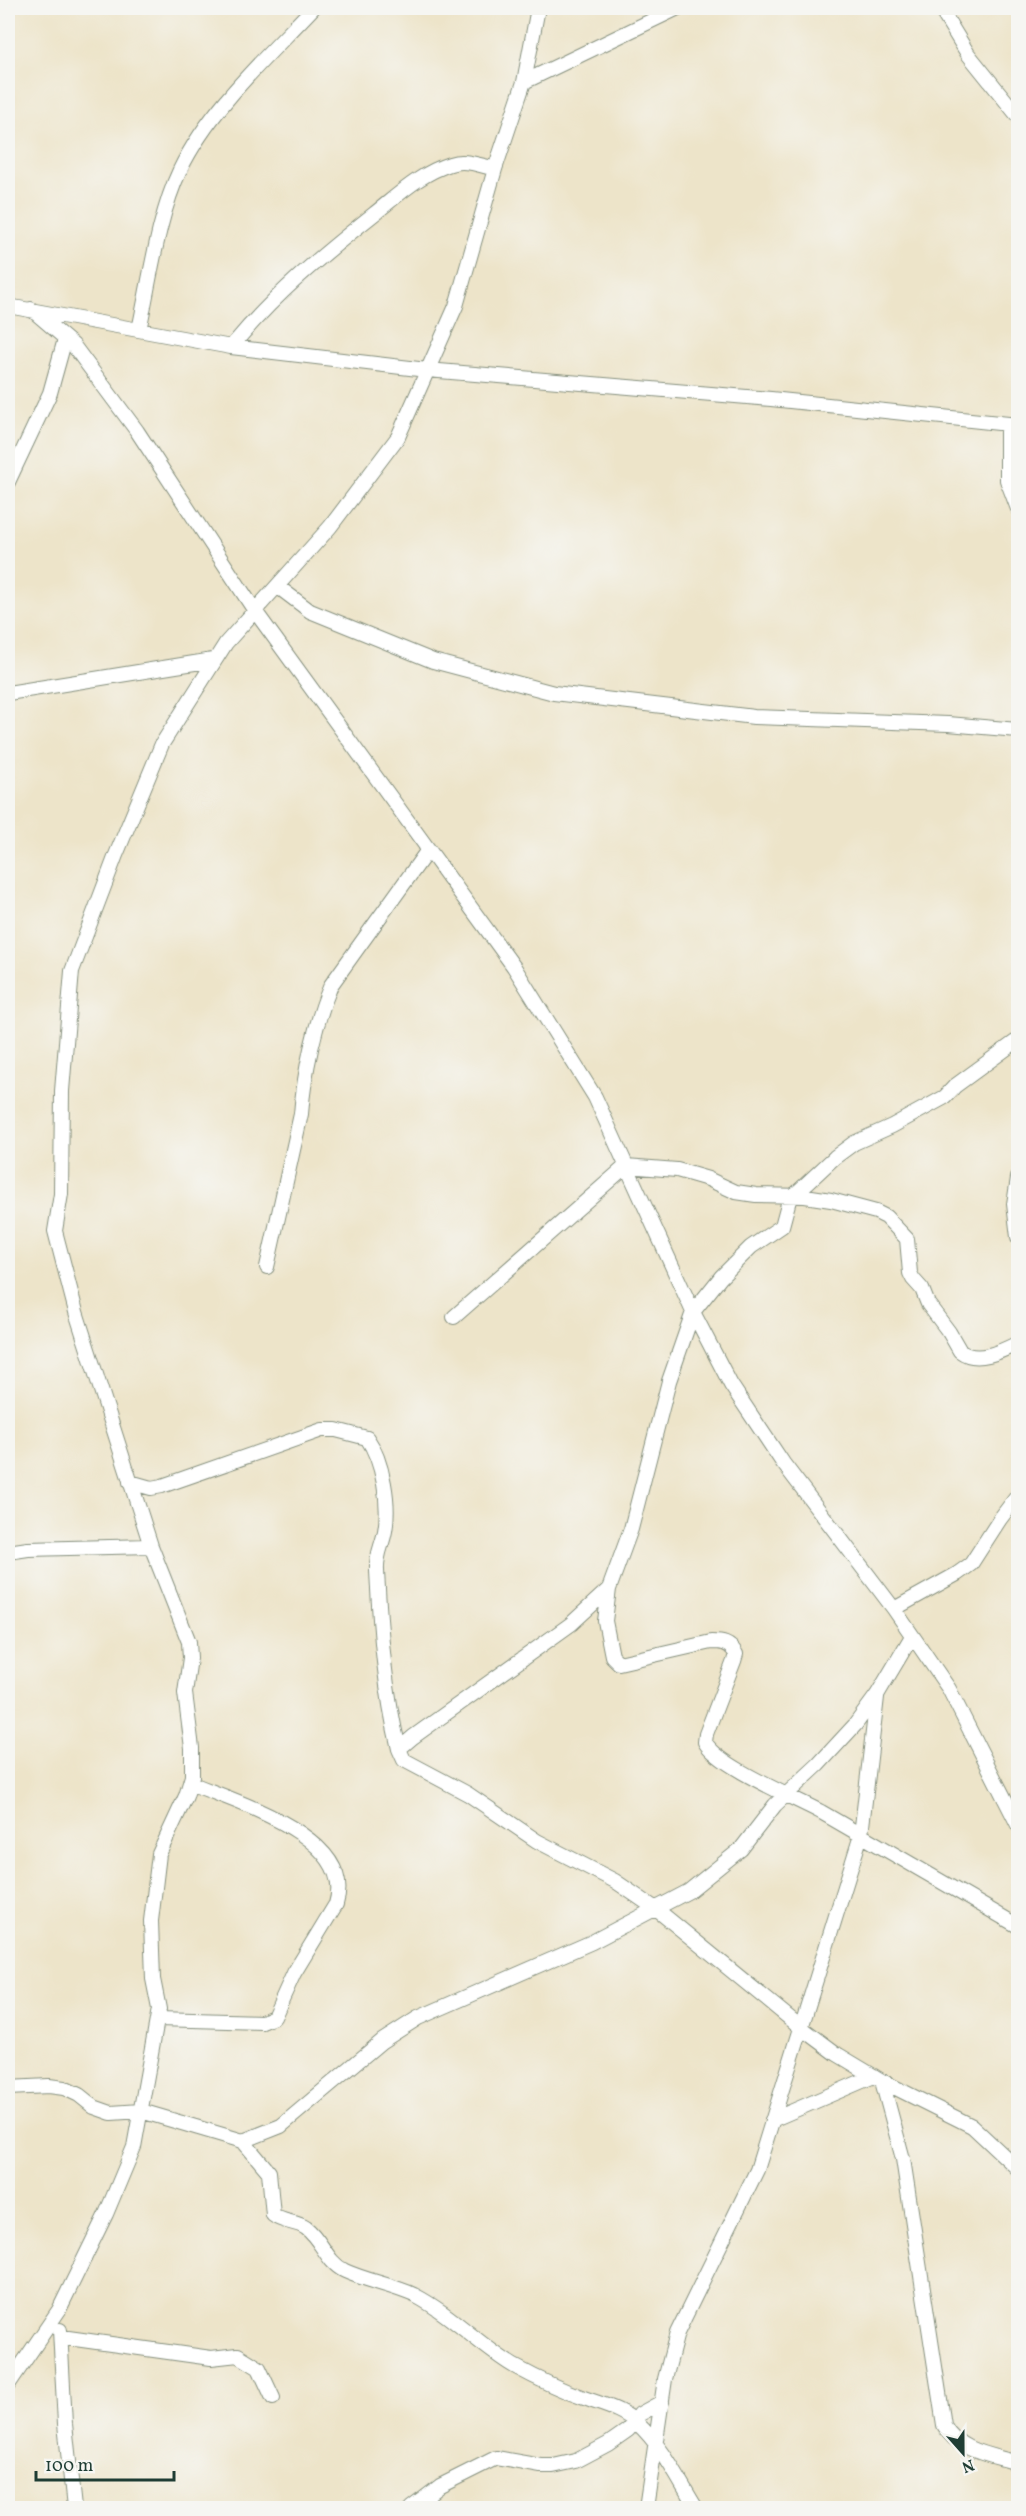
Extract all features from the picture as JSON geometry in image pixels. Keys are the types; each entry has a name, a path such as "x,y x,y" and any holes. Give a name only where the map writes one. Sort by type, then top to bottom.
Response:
{"street":[{"path":"140,330 156,246 180,171 199,139 233,93 313,8"},
{"path":"8,2385 59,2310 121,2181 134,2147 158,2019 151,1921 159,1854 192,1776 192,1748 185,1693 190,1658 189,1642 151,1546 130,1482 76,1312 55,1231 61,1194 62,1091 72,971 116,855 162,744 213,660 330,527 398,437 456,306 495,169 524,82 538,8"},
{"path":"524,82 678,8"},
{"path":"940,8 968,54 1018,116"},
{"path":"231,347 262,310 315,260 423,175 464,162 495,169"},
{"path":"8,305 231,347 427,370 771,399 1012,425 1007,480 1018,509"},
{"path":"31,309 73,345 166,473 255,611 514,967 595,1098 693,1312 731,1385 783,1463 894,1609 949,1689 1018,1825"},
{"path":"8,482 50,393 65,339"},
{"path":"276,586 310,611 433,661 554,693 754,717 948,724 1018,730"},
{"path":"8,693 213,660"},
{"path":"267,1267 298,1126 303,1089 325,1000 331,985 428,850"},
{"path":"1018,1040 955,1086 945,1097 892,1126 854,1143 792,1196 782,1226 751,1247 721,1277 693,1312 669,1381 631,1529 609,1588 605,1621 612,1656 619,1663 711,1642 720,1642 733,1649 736,1654 734,1661 706,1734 705,1742 716,1755 785,1795 821,1812 1018,1926"},
{"path":"454,1317 626,1166 677,1170 708,1179 736,1192 831,1200 876,1212 904,1233 909,1243 908,1258 913,1279 922,1289 928,1304 960,1351 964,1354 993,1355 1018,1343"},
{"path":"1018,1178 1014,1204 1018,1237"},
{"path":"130,1482 151,1488 162,1486 322,1430 336,1430 367,1438 376,1456 387,1500 388,1515 384,1535 377,1551 376,1568 390,1710 399,1749 404,1760 468,1794 537,1841 615,1881 656,1909 837,2054 878,2078 972,2126 1018,2169"},
{"path":"894,1609 971,1564 1018,1495"},
{"path":"8,1552 28,1549 151,1546"},
{"path":"399,1749 571,1624 609,1588"},
{"path":"243,2141 280,2126 382,2041 418,2018 592,1942 688,1891 741,1850 775,1804 855,1725 877,1695 912,1636"},
{"path":"646,2508 665,2379 677,2333 757,2170 861,1836 877,1695"},
{"path":"158,2019 262,2022 274,2017 294,1972 336,1904 340,1892 334,1871 312,1840 282,1822 190,1783"},
{"path":"772,2120 878,2078"},
{"path":"878,2078 903,2159 944,2425 950,2437 962,2446 1018,2463"},
{"path":"8,2088 49,2086 64,2088 79,2094 94,2107 111,2113 141,2112 243,2141 269,2172 273,2216 308,2229 339,2267 413,2295 459,2324 515,2366 585,2398 618,2410 636,2421 656,2442 680,2478 696,2508"},
{"path":"59,2310 65,2424 74,2508"},
{"path":"61,2337 211,2358 238,2355 259,2368 273,2398"},
{"path":"411,2508 440,2486 489,2460 503,2458 547,2466 576,2461 608,2444 628,2430 640,2414 662,2403"}]}
